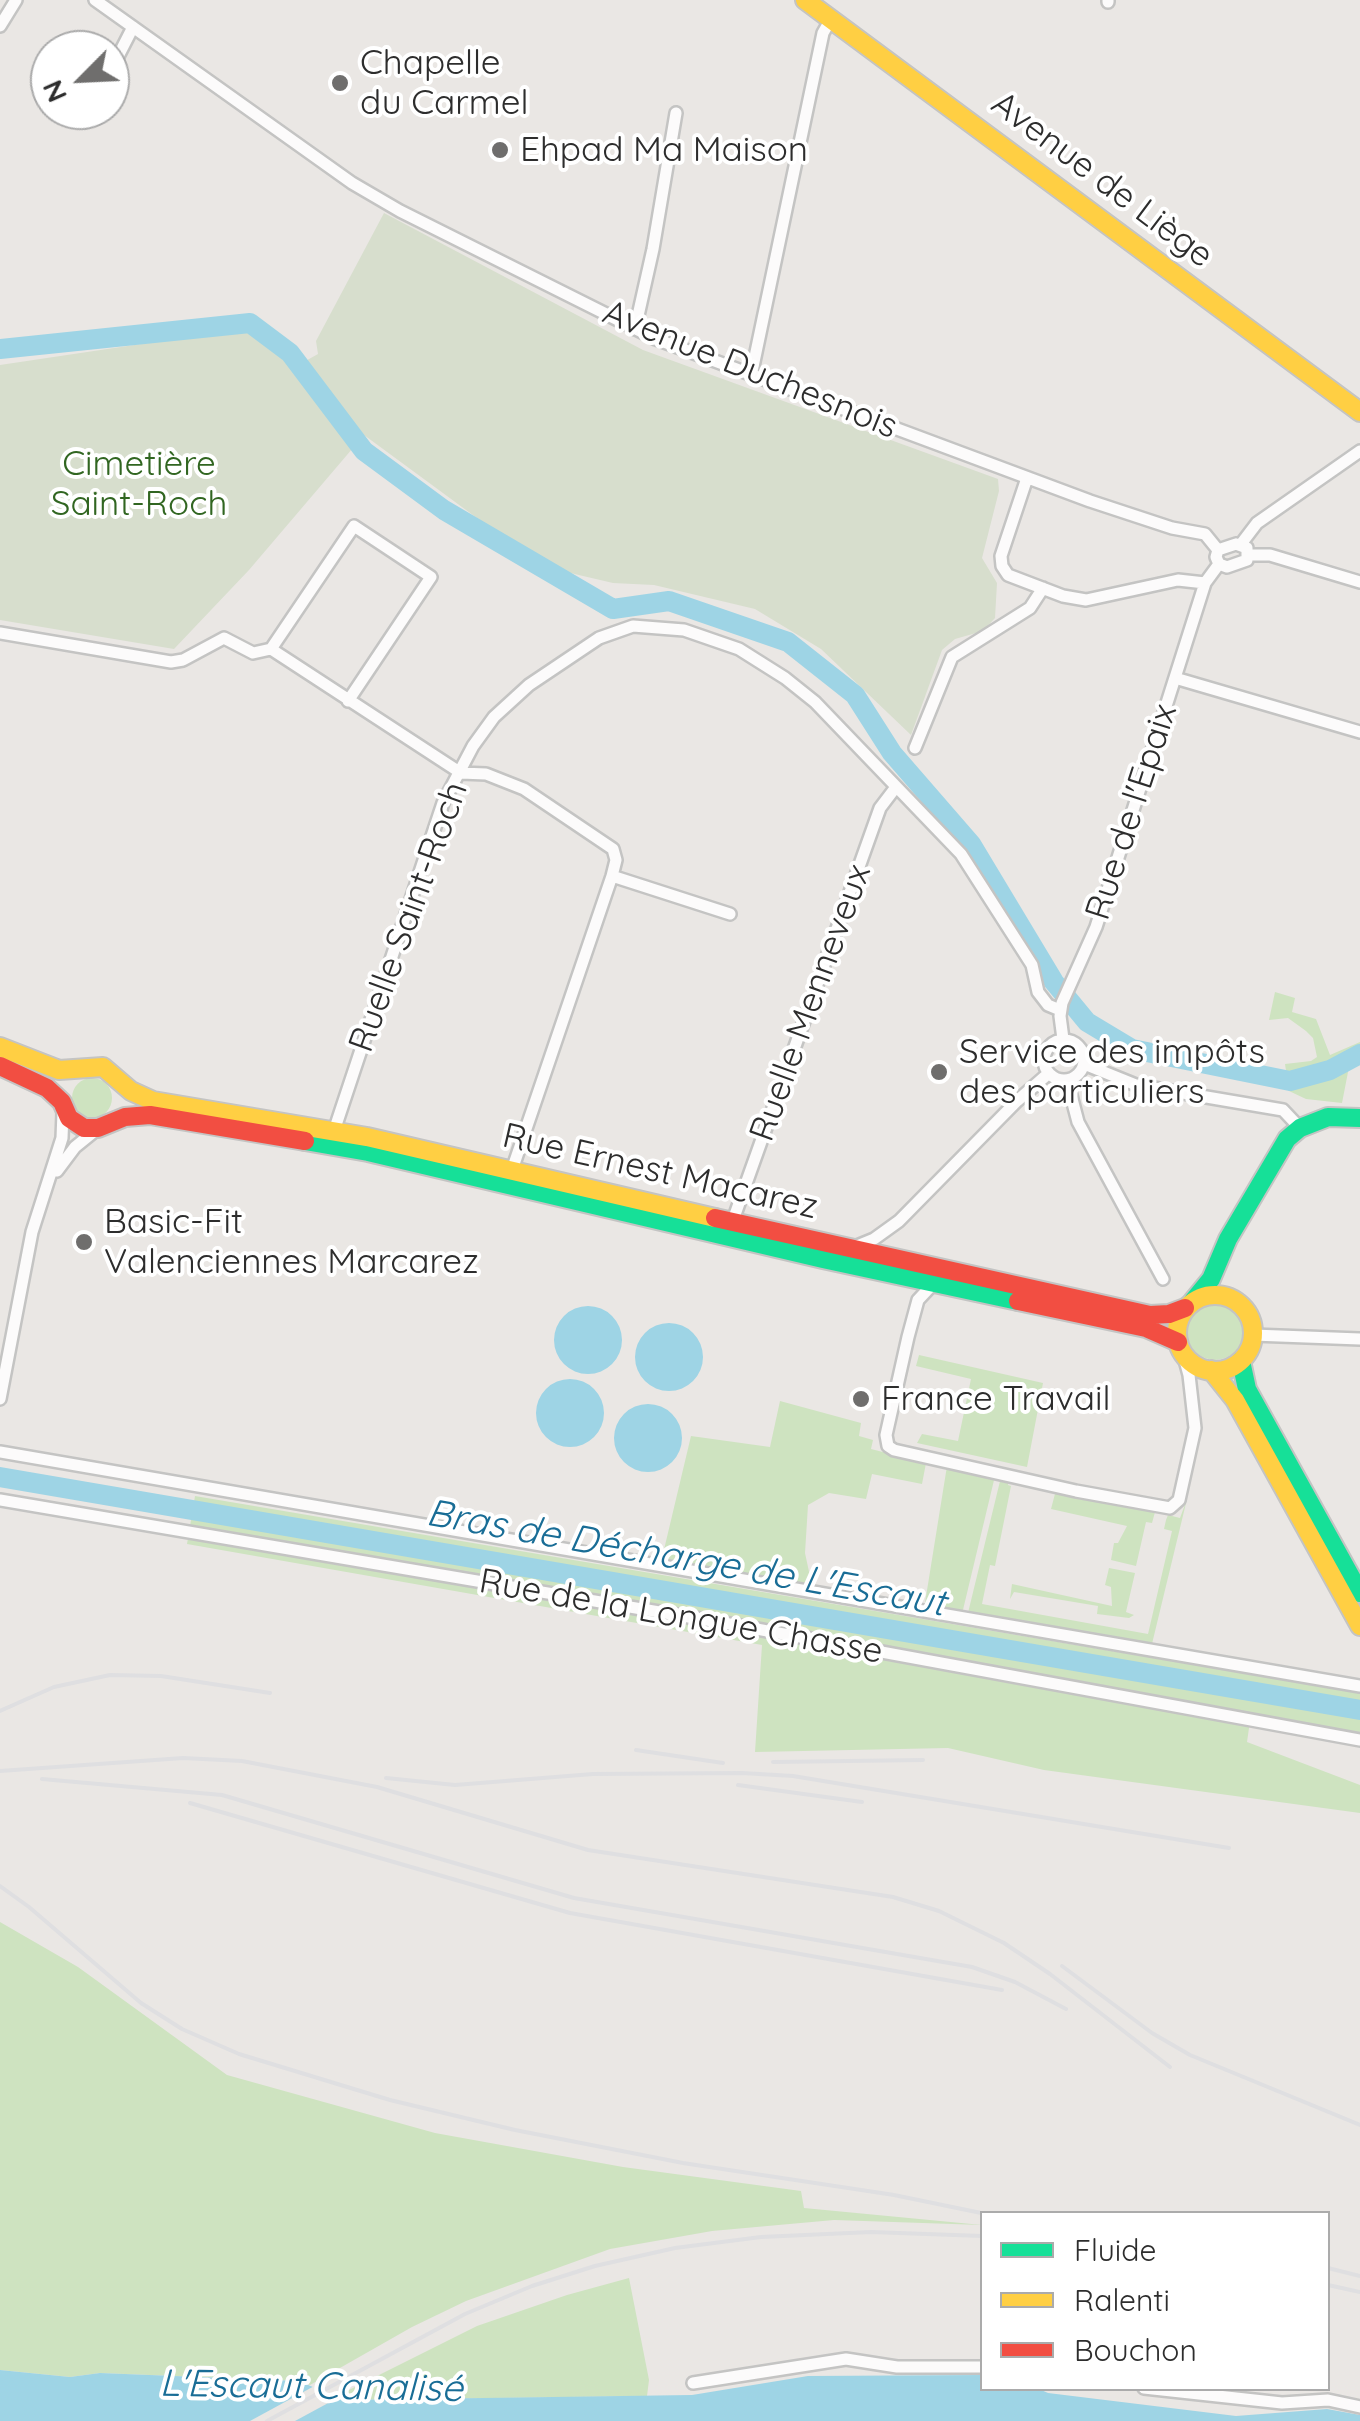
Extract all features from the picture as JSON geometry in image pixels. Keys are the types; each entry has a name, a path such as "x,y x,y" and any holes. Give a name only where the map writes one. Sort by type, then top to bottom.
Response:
{"main road":[{"name":"Avenue de Liège","path":"805,0 1360,412"},
{"name":"Rue Ernest Macarez","path":"0,1047 45,1066 74,1071 100,1066 121,1084 153,1101 334,1130 1150,1315 1169,1314 1189,1305"},
{"path":"0,1066 42,1085 78,1125 106,1124 124,1102 121,1084"},
{"path":"62,1106 64,1085 74,1071"},
{"name":"Rue Ernest Macarez","path":"106,1124 137,1114 156,1115 368,1152 1146,1328 1180,1347"},
{"path":"1215,1271 1226,1296 1245,1309 1253,1335 1241,1361 1225,1370 1197,1366 1180,1347 1178,1324 1215,1271 1228,1239 1275,1155 1300,1128 1328,1117 1360,1118"},
{"path":"1189,1305 1209,1295 1226,1296"},
{"path":"1241,1361 1243,1380 1250,1394 1360,1592"},
{"path":"1211,1370 1224,1382 1360,1626"}],"street":[{"path":"0,26 16,0"},
{"name":"Avenue Duchesnois","path":"95,0 298,146 400,211 636,329 1027,478 1172,528 1204,534 1219,557"},
{"path":"751,376 823,33 830,19"},
{"path":"130,33 133,27"},
{"path":"636,329 654,249 676,113"},
{"path":"1241,544 1249,555 1244,563 1228,567 1219,557 1241,544 1261,520 1360,452"},
{"path":"1027,478 1001,563 1008,575 1070,598 1092,600 1178,580 1205,583"},
{"path":"0,633 171,662 183,660 224,638 252,653 270,649 354,526 430,577 348,701"},
{"path":"1249,555 1270,555 1360,582"},
{"name":"Rue de l'Epaix","path":"1062,1040 1062,1006 1096,927 1205,583 1219,557"},
{"path":"915,748 952,657 1030,608 1042,588"},
{"name":"Ruelle Saint-Roch","path":"334,1130 443,803 484,729 529,685 606,634 626,627 646,625 684,630 739,649 815,702 960,854 1032,965 1038,992 1048,1005 1062,1006"},
{"path":"270,649 461,772 486,774 524,789 610,847 616,856 512,1170"},
{"path":"1175,678 1360,732"},
{"name":"Ruelle Menneveux","path":"732,1223 880,808 896,787"},
{"path":"612,876 730,914"},
{"path":"1062,1040 1080,1047 1084,1064 1079,1074 1067,1080 1049,1073 1044,1063 1052,1043 1062,1040"},
{"path":"1084,1064 1136,1085 1283,1110 1300,1128"},
{"path":"848,1249 874,1239 900,1220 1016,1101 1049,1073"},
{"path":"1067,1080 1080,1128 1163,1278"},
{"path":"0,1400 32,1232 62,1138 62,1106"},
{"path":"47,1187 74,1146 106,1124"},
{"path":"898,1260 890,1240 900,1220"},
{"path":"934,1283 924,1290 916,1305 886,1435 894,1450 1170,1508 1179,1500 1194,1428 1189,1376 1180,1347"},
{"path":"1253,1335 1360,1339"},
{"name":"Rue de la Longue Chasse","path":"0,1452 1360,1686"},
{"name":"Rue de la Longue Chasse","path":"0,1500 724,1623 1360,1740"},
{"path":"693,2383 846,2359 906,2368 980,2367"},
{"path":"1171,2391 1278,2403 1322,2400 1360,2407"}],"green space":[{"name":"Cimetière Saint-Roch","path":"384,213 643,350 998,479 999,491 982,558 997,583 995,618 983,631 955,639 942,650 911,735 821,649 755,609 654,585 613,583 566,572 481,521 364,435 249,570 174,649 0,620 0,365 248,328 293,368 318,354 316,341"},
{"path":"1275,992 1295,998 1292,1012 1316,1019 1330,1055 1360,1042 1360,1063 1349,1067 1342,1103 1306,1099 1289,1091 1285,1064 1317,1057 1313,1038 1306,1031 1288,1018 1269,1020"},
{"path":"92,1078 106,1084 112,1098 106,1112 92,1118 78,1112 72,1098 78,1084"},
{"path":"1215,1304 1235,1312 1243,1332 1235,1352 1215,1360 1195,1352 1187,1332 1195,1312"},
{"path":"919,1355 1043,1383 1027,1467 917,1443 922,1434 958,1441 971,1379 916,1366"},
{"path":"780,1401 861,1423 859,1436 873,1440 871,1449 926,1463 922,1484 872,1474 866,1499 829,1493 808,1505 805,1553 811,1581 806,1585 662,1558 691,1436 770,1447"},
{"path":"947,1466 995,1476 962,1614 924,1609"},
{"path":"1001,1477 1010,1478 1011,1486 995,1566 990,1565 982,1604 1148,1634 1172,1531 1164,1529 1166,1520 1168,1515 1180,1518 1187,1499 1151,1648 967,1617"},
{"path":"1056,1490 1155,1512 1152,1523 1146,1522 1136,1566 1111,1560 1114,1543 1118,1543 1127,1526 1051,1509"},
{"path":"195,1496 1360,1693 1360,1733 1251,1714 1247,1742 1360,1785 1360,1813 1044,1770 948,1748 755,1752 762,1645 187,1544"},
{"path":"1109,1568 1135,1573 1126,1612 1134,1615 1129,1618 1097,1614 1098,1606 1014,1592 1010,1599 1012,1584 1112,1606 1111,1587 1105,1585"},
{"path":"0,1922 78,1967 227,2075 435,2133 623,2167 801,2191 804,2208 980,2225 834,2220 712,2231 610,2249 466,2301 310,2385 299,2381 100,2373 70,2377 0,2370"},
{"path":"629,2278 649,2380 647,2396 343,2400 335,2397 477,2326"}],"water":[{"path":"588,1306 612,1316 622,1340 612,1364 588,1374 564,1364 554,1340 564,1316"},
{"path":"669,1323 693,1333 703,1357 693,1381 669,1391 645,1381 635,1357 645,1333"},
{"path":"570,1379 594,1389 604,1413 594,1437 570,1447 546,1437 536,1413 546,1389"},
{"path":"648,1404 672,1414 682,1438 672,1462 648,1472 624,1462 614,1438 624,1414"},
{"name":"L'Escaut Canalisé","path":"0,2370 70,2377 100,2373 299,2381 343,2400 692,2395 808,2376 980,2375 980,2391 1044,2391 1236,2416 1327,2409 1360,2415 1360,2421 0,2421"}],"pier":[{"path":"318,2384 343,2395 295,2421 250,2421"}],"waterway":[{"path":"0,349 250,323 290,353 364,451 444,510 613,609 669,601 788,642 855,695 892,753 971,844 1054,982 1087,1022 1132,1049 1290,1081 1330,1070 1360,1054"},
{"name":"Bras de Décharge de L'Escaut","path":"0,1477 1360,1710"}],"railway":[{"path":"0,1711 54,1687 110,1675 161,1676 270,1693"},
{"path":"636,1750 723,1763"},
{"path":"0,1771 183,1758 242,1761 377,1787 588,1850 893,1897 939,1911 1004,1943 1170,2067"},
{"path":"773,1762 923,1760"},
{"path":"386,1778 455,1785 593,1774 793,1776 1229,1848"},
{"path":"42,1779 222,1795 574,1898 972,1967 1015,1982 1066,2009"},
{"path":"738,1785 862,1802"},
{"path":"190,1803 570,1913 1002,1990"},
{"path":"0,1886 141,2003 182,2029 239,2054 390,2100 515,2130 683,2163 894,2195 980,2213"},
{"path":"1062,1966 1152,2033 1190,2055 1360,2125"},
{"path":"267,2421 465,2314 532,2286 595,2266 675,2248 761,2237 871,2232 980,2236"},
{"path":"1330,2268 1360,2276"},
{"path":"1330,2285 1360,2292"}],"traffic: fast":[{"path":"1193,1301 1211,1279 1228,1239 1287,1139 1300,1128 1328,1117 1360,1118"},
{"path":"305,1141 368,1152 1018,1301"},
{"path":"1241,1361 1247,1389 1360,1593"}],"traffic: slow":[{"path":"805,0 1360,412"},
{"path":"0,1047 59,1070 103,1067 131,1091 153,1101 367,1137 715,1218"},
{"path":"1215,1295 1242,1306 1253,1333 1242,1360 1215,1371 1188,1360 1177,1333 1188,1306 1215,1295"},
{"path":"1211,1370 1235,1400 1360,1626"}],"traffic: jam":[{"path":"0,1066 47,1088 62,1102 69,1118 84,1128 150,1115 305,1141"},
{"path":"715,1218 1150,1315 1185,1308"},
{"path":"1018,1301 1146,1328 1178,1342"}],"place":[{"name":"Chapelle du Carmel","path":"340,83"},
{"name":"Ehpad Ma Maison","path":"500,150"},
{"name":"Service des impôts des particuliers","path":"939,1072"},
{"name":"Basic-Fit Valenciennes Marcarez","path":"84,1242"},
{"name":"France Travail","path":"861,1399"}]}
